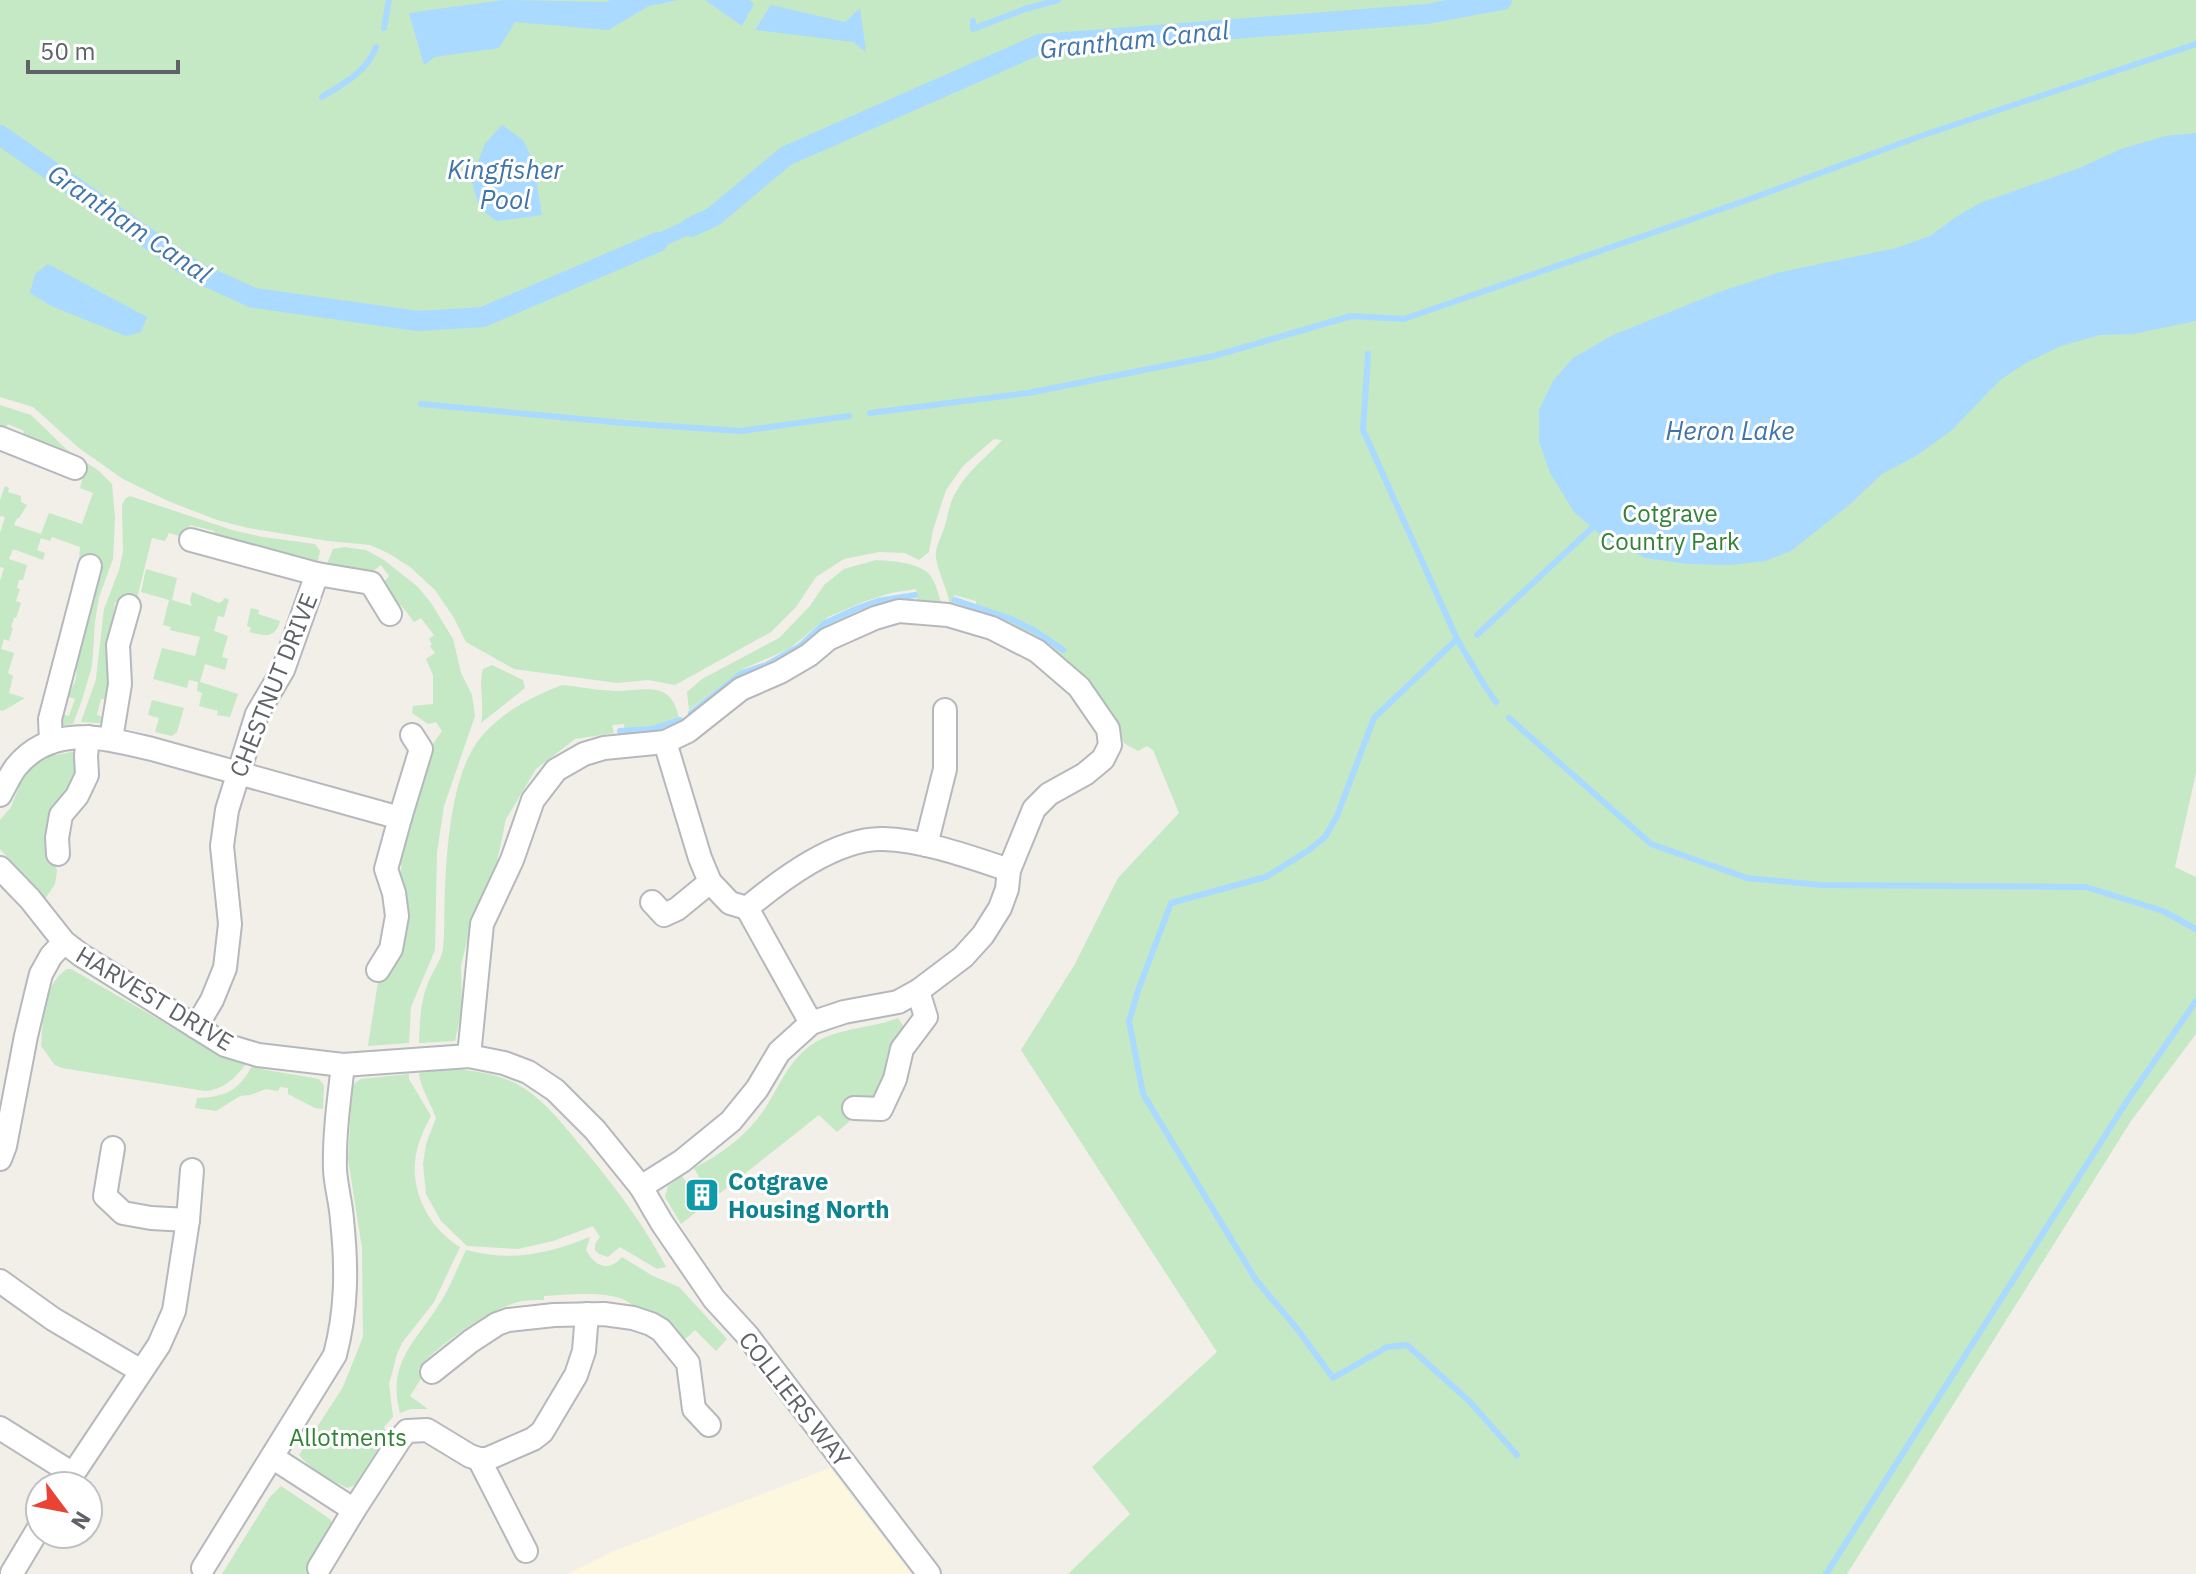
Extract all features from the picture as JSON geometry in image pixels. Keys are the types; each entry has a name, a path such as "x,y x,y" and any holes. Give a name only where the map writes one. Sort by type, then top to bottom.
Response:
{"street":[{"path":"0,438 75,468"},
{"name":"CHESTNUT DRIVE","path":"191,540 317,574 371,583 390,614"},
{"path":"51,742 50,719 90,566"},
{"name":"CHESTNUT DRIVE","path":"196,1027 212,1000 225,968 230,924 222,846 227,810 257,714 283,670 317,574"},
{"path":"111,739 120,684 118,645 129,606"},
{"path":"469,1056 482,924 512,860 533,800 556,770 584,754 604,748 665,742 688,731 741,689 780,672 809,655 828,639 899,611 948,615 992,628 1037,651 1079,687 1108,729 1110,745 1103,759 1085,774 1049,794 1034,809 1009,870 1007,889 1000,908 983,935 963,957 898,1002 844,1012 811,1023 779,1052 757,1089 731,1121 682,1161 641,1187"},
{"path":"926,845 945,769 945,710"},
{"path":"378,970 391,949 397,916 386,869 421,749 412,735"},
{"path":"58,854 61,815 77,796 87,775 88,737"},
{"path":"0,795 20,763 36,749 51,742 88,737 111,739 400,818"},
{"path":"665,742 695,845 710,882 730,903 747,908 811,1023"},
{"path":"747,908 793,873 829,854 856,843 880,839 926,845 1009,870"},
{"name":"HARVEST DRIVE","path":"0,868 30,899 64,942 225,1045 258,1055 343,1065 469,1056"},
{"path":"652,902 664,915 677,909 710,882"},
{"path":"0,1159 38,984 51,956 64,942"},
{"path":"854,1108 881,1109 895,1079 902,1049 926,1017 918,991"},
{"name":"COLLIERS WAY","path":"469,1056 504,1063 528,1072 555,1090 595,1130 641,1187 714,1299 756,1347 929,1574"},
{"path":"203,1568 335,1355 343,1326 347,1286 335,1172 343,1065"},
{"path":"113,1148 105,1196 123,1213 188,1220"},
{"path":"76,1470 159,1345 174,1311 192,1170"},
{"path":"0,1281 53,1319 141,1371"},
{"path":"432,1372 497,1324 529,1317 596,1314 633,1318 651,1324 668,1337 688,1363 694,1409 709,1425"},
{"path":"319,1568 407,1431 427,1430 479,1459 487,1459 542,1432 581,1363 596,1314"},
{"path":"0,1428 56,1470"},
{"path":"272,1457 354,1510"},
{"path":"479,1459 526,1551"},
{"path":"0,1569 12,1574 26,1550"}],"shaded area":[{"path":"830,1468 911,1574 567,1574 614,1551"}],"green space":[{"name":"Cotgrave Country Park","path":"0,0 2196,0 2196,773 2175,867 2196,877 2196,1034 2131,1121 1847,1574 1068,1574 1130,1514 1092,1467 1217,1352 1021,1050 1075,964 1118,878 1179,813 1153,750 1147,746 1138,751 1124,743 1113,717 1083,677 1024,637 975,616 976,601 954,595 954,608 950,606 936,555 951,502 971,471 1002,440 994,439 963,466 946,490 929,552 919,560 905,553 879,552 844,559 816,577 796,607 771,632 675,685 648,680 617,683 514,669 466,642 435,590 410,567 388,553 370,545 248,528 168,501 123,479 79,448 33,407 0,397"},
{"path":"0,405 31,415 66,449 99,471 112,484 115,518 113,559 99,597 92,666 73,724 58,726 60,714 69,716 75,699 66,696 76,680 76,668 95,597 85,563 79,561 80,547 52,537 50,541 41,538 37,550 45,553 43,560 13,549 9,559 27,565 17,588 20,589 16,601 21,603 9,641 4,639 1,649 14,653 8,673 13,676 9,693 25,698 0,710 0,581 4,568 0,567 0,533 5,517 0,516 0,500 5,486 9,488 8,492 21,496 21,502 27,505 14,525 41,534 49,513 82,524 93,493 80,488 83,476 22,437 24,431 8,424 4,429 0,427"},
{"path":"130,496 232,530 315,544 320,551 318,561 276,550 274,555 215,538 214,531 190,525 186,538 169,533 165,541 152,538 135,606 115,602 108,699 101,699 97,715 103,717 101,723 81,722 96,679 104,609 123,552 122,505"},
{"path":"333,549 366,550 384,560 418,587 431,603 453,639 461,673 472,695 475,716 444,806 437,852 435,950 411,1007 409,1043 368,1046 378,982 399,949 399,876 402,866 396,864 429,750 442,731 436,722 428,724 412,713 413,706 433,704 433,675 426,659 435,653 429,639 434,635 421,618 414,622 401,605 393,610 381,586 389,576 381,565 369,574 327,564"},
{"path":"876,560 909,564 927,572 937,590 941,602 939,607 917,603 916,589 863,602 828,617 789,649 743,669 689,710 687,692 702,679 779,638 810,606 824,585 844,569"},
{"path":"146,569 177,578 172,600 192,606 192,592 219,603 224,598 229,599 224,617 218,616 214,631 228,636 222,657 228,659 225,670 205,664 200,682 238,694 230,717 217,715 218,711 199,706 202,693 197,691 198,682 189,680 187,688 153,679 162,648 195,656 200,637 170,630 171,627 163,625 169,600 141,592"},
{"path":"251,608 259,610 258,614 280,621 275,631 265,635 249,632 251,628 247,626"},
{"path":"492,665 523,680 525,688 481,723 483,669"},
{"path":"562,685 612,691 660,691 672,700 680,723 633,734 625,734 624,724 612,725 614,733 575,739 536,769 506,819 497,862 472,920 461,966 462,1008 455,1041 419,1043 423,998 443,949 450,830 463,769 481,737 498,720 529,700"},
{"path":"152,700 184,708 177,732 172,736 155,732 159,718 148,715"},
{"path":"76,751 76,777 52,857 57,871 55,884 45,899 0,849 0,820 11,807 20,784 35,764 46,757"},
{"path":"67,969 221,1055 246,1064 228,1082 205,1091 55,1065 41,1046 44,1015 53,984"},
{"path":"898,1018 904,1027 888,1052 887,1081 865,1108 837,1132 819,1115 681,1224 665,1197 668,1186 682,1176 700,1203 710,1197 694,1168 724,1150 749,1128 806,1049 838,1033"},
{"path":"252,1066 319,1079 324,1085 323,1109 288,1094 288,1088 280,1087 278,1091 266,1089 240,1096 216,1111 195,1108 197,1098 223,1094 236,1087"},
{"path":"449,1069 507,1080 543,1103 616,1190 666,1267 657,1269 620,1247 608,1257 599,1254 595,1244 600,1237 593,1226 553,1241 518,1249 467,1246 441,1221 426,1194 423,1164 426,1144 436,1118 419,1073"},
{"path":"409,1074 431,1116 417,1151 417,1188 433,1222 460,1247 434,1302 397,1354 389,1384 393,1417 384,1427 387,1434 355,1485 347,1488 328,1478 299,1455 343,1387 363,1337 362,1248 348,1159 352,1089 361,1079"},
{"path":"590,1237 586,1250 598,1264 612,1265 622,1257 679,1287 727,1339 716,1351 695,1330 684,1340 664,1319 606,1295 544,1296 544,1300 518,1302 493,1312 437,1350 418,1369 424,1374 410,1396 428,1409 411,1409 400,1413 397,1381 400,1367 412,1343 446,1293 466,1250 514,1256 559,1248"},
{"name":"Allotments","path":"281,1486 330,1519 336,1531 312,1574 222,1574 270,1497"}],"water":[{"path":"503,0 679,0 649,6 608,30 515,22 499,48 435,57 424,65 409,13"},
{"path":"705,0 749,0 754,4 742,26"},
{"path":"771,5 845,22 860,8 866,52 853,42 755,30"},
{"name":"Kingfisher Pool","path":"502,125 523,140 533,160 542,215 497,221 480,209 471,179 485,144"},
{"name":"Heron Lake","path":"2196,133 2196,321 2133,334 2100,335 2061,346 2026,363 2000,380 1952,430 1916,456 1882,474 1791,551 1765,561 1730,565 1687,564 1646,558 1608,541 1574,512 1550,473 1539,441 1539,410 1553,381 1573,358 1613,335 1722,291 1777,273 1896,248 1930,236 1980,203 2077,169 2121,149 2165,136"},
{"path":"715,207 713,216 721,220 643,256 634,253 636,243"},
{"path":"48,264 147,317 141,332 126,336 51,306 30,293 35,274"}],"waterway":[{"path":"384,28 389,0"},
{"path":"973,21 973,29 1058,0"},
{"name":"Grantham Canal","path":"691,227 713,217 786,156 1040,44 1427,14 1502,0"},
{"path":"870,413 1028,393 1214,356 1351,316 1404,319 1918,137 2196,44"},
{"path":"322,97 361,70 376,47"},
{"name":"Grantham Canal","path":"0,135 196,272 254,298 418,321 483,317 658,242"},
{"path":"1368,354 1363,430 1457,639 1496,702"},
{"path":"421,404 740,431 849,416"},
{"path":"1477,635 1592,528"},
{"path":"691,713 742,673 766,665 800,646 825,623 878,601 915,595"},
{"path":"955,600 1011,619 1063,650"},
{"path":"1457,639 1374,718 1337,816 1325,837 1266,877 1171,903 1129,1021 1143,1094 1256,1280 1333,1378 1387,1347 1407,1345 1470,1402 1517,1455"},
{"path":"1509,718 1651,844 1747,878 1820,885 2086,887 2163,911 2196,929"},
{"path":"620,731 652,729 680,720"},
{"path":"1826,1574 2129,1098 2196,1001"}],"place":[{"name":"Cotgrave Housing North","path":"702,1195"}]}
